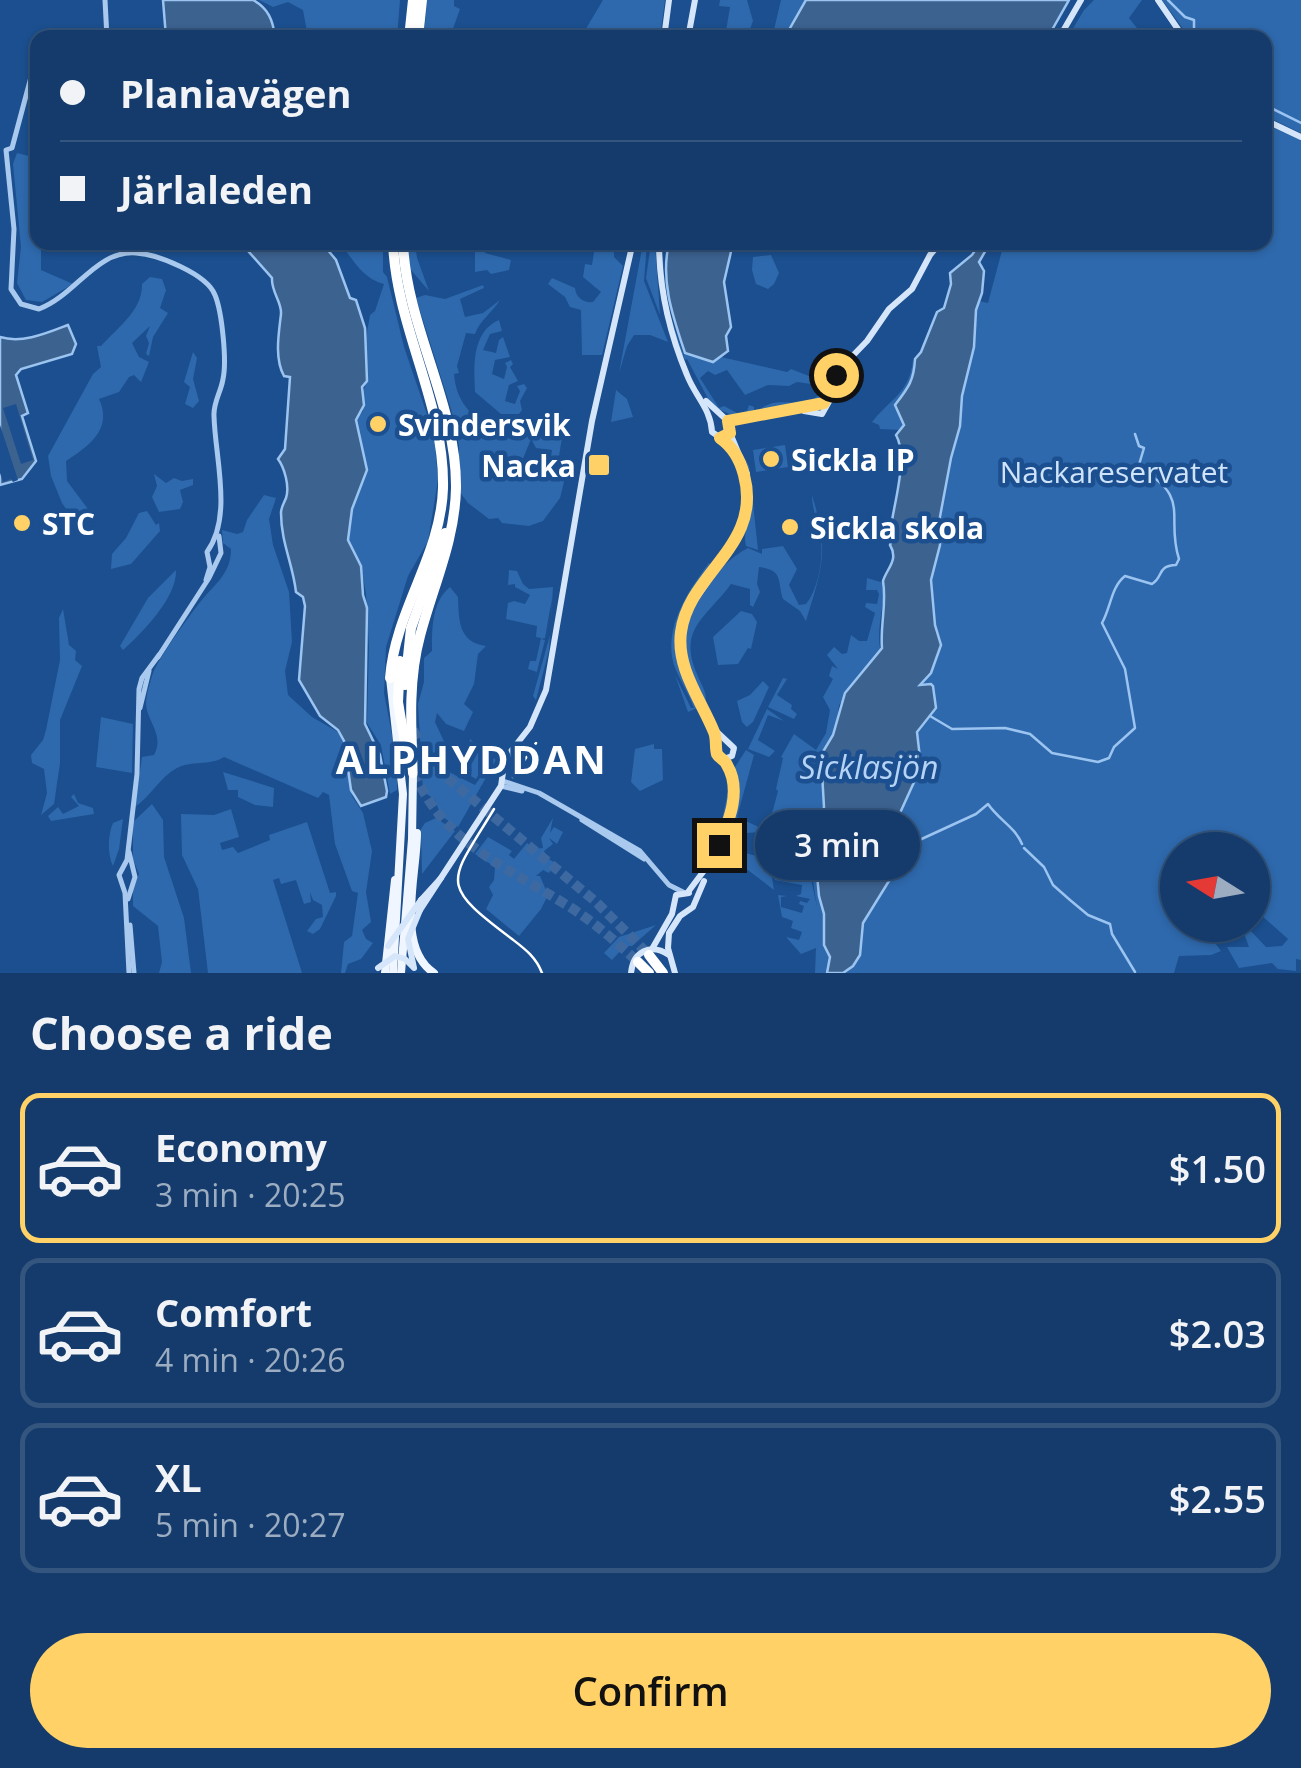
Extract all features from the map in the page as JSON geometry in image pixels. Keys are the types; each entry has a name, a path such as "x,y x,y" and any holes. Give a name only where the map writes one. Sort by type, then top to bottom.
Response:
{"highway":[{"path":"410,30 412,0"},
{"path":"419,30 422,0"},
{"path":"396,250 407,311 456,488 448,554 414,660 413,778"},
{"path":"403,250 407,311"},
{"path":"404,744 398,702 400,653 432,550 443,493 445,444"},
{"path":"406,685 412,628 447,526 445,444"},
{"path":"390,678 398,632 432,550"},
{"path":"646,955 648,973"},
{"path":"646,955 663,973"}],"main road":[{"path":"665,30 670,0"},
{"path":"689,30 695,0"},
{"path":"1064,30 1081,0"},
{"path":"1158,0 1179,30"},
{"path":"1272,123 1301,136"},
{"path":"416,970 408,940 420,910 502,784 505,760 530,726 552,669 561,586 630,250"},
{"path":"659,250 666,314 683,363 713,422 712,432 735,452 747,486"},
{"path":"720,438 728,426 753,416 819,408 828,398 833,381 889,309 912,289 935,250"},
{"path":"646,955 666,927 674,902 714,855 733,806 730,772 716,752 718,746 709,720 686,671 680,636 691,602 738,538 747,486 743,461 728,426 710,406 683,363"},
{"path":"713,422 718,418 728,426"},
{"path":"390,678 404,794 394,973"},
{"path":"676,973 668,945 670,931 680,916 693,907 717,856 736,790 734,748 709,720"},
{"path":"718,746 728,742"},
{"path":"723,759 732,756"},
{"path":"401,973 413,778"},
{"path":"413,778 417,833 411,936 416,954 434,973"},
{"path":"380,971 402,851"},
{"path":"380,971 394,936 442,878"},
{"path":"685,892 694,900"},
{"path":"674,902 679,911 687,912"},
{"path":"380,971 394,956 405,959 416,970"},
{"path":"631,973 636,957 670,956"}],"street":[{"path":"105,0 107,30"},
{"path":"30,83 17,134 12,148 6,150 14,229 12,294 25,306 44,308 71,291 101,262 124,253 142,253 202,278 216,296 224,372 214,410 220,467 217,537 207,552 206,580"},
{"path":"131,973 120,875 138,764 140,681 220,554 218,524"},
{"path":"212,545 220,554"},
{"path":"209,557 220,554"},
{"path":"502,784 539,793 634,847 650,859 669,885 685,892"},
{"path":"502,784 538,796 644,858 674,902"},
{"path":"128,844 135,877 128,906 131,973"},
{"path":"124,868 133,869"},
{"path":"122,881 132,882"}],"green space":[{"path":"259,0 400,0 398,30 307,30 303,10 288,2 273,7"},
{"path":"427,0 454,0 454,6 460,9 452,30 425,30"},
{"path":"603,0 665,0 661,30 585,30"},
{"path":"720,0 747,0 753,21 750,30 726,30 730,7 719,6"},
{"path":"781,0 807,0 790,30 774,30"},
{"path":"1094,0 1142,0 1129,18 1138,30 1072,30"},
{"path":"1162,0 1301,0 1301,133 1272,119 1272,30 1184,30"},
{"name":"Nackareservatet","path":"1272,127 1301,140 1301,960 1296,959 1296,971 1278,969 1272,963 1239,968 1227,947 1249,947 1247,942 1282,946 1288,939 1270,923 1270,832 1160,832 1160,942 1214,942 1221,951 1179,956 1174,973 833,973 961,297 988,303 1002,250 1272,250"},
{"path":"17,153 30,156 30,250 41,250 41,270 73,284 42,302 26,300 17,283 21,247 13,164"},
{"path":"345,250 383,250 383,272 434,435 438,480 428,541 408,576 386,647 384,693 397,761 397,790 390,794 381,745 367,723 366,594 361,566 348,540 352,509 367,470 356,420 363,411 367,381 364,350 370,315 384,284 364,273"},
{"path":"409,250 416,250 429,291 410,269"},
{"path":"475,250 511,260 509,270 475,272"},
{"path":"594,250 614,250 614,257 623,266 602,355 582,355 581,310 570,307 565,297 548,284 552,278 575,288 581,299 593,302 601,292 583,277 585,264 592,265"},
{"path":"642,250 646,250 644,281 668,342 650,335 634,335 619,373"},
{"path":"650,250 655,250 660,315 646,278"},
{"path":"771,255 779,273 768,289 756,284 753,257"},
{"path":"150,277 162,279 166,290 160,308 168,313 153,337 149,356 146,336 150,326 132,343 139,357 149,362 141,382 134,375 129,377 119,392 99,399 103,410 101,428 90,443 66,461 67,481 91,513 79,528 62,503 48,456 93,374 101,367 97,346 128,318 138,302 142,284"},
{"path":"483,285 484,288 460,299 465,317 483,313 500,300 475,334 466,333 457,366 459,373 454,374 460,397 472,414 484,425 492,417 497,429 508,435 565,420 558,462 560,465 573,457 573,471 565,478 560,498 543,521 529,526 489,519 459,491 459,446 451,409 416,298 425,295 445,299","holes":["531,439 536,448 552,450 548,476 518,471"]},
{"path":"667,306 684,356 685,353 713,361 721,357 787,372 791,369 827,383 768,385 745,395 727,370 715,375 708,371 700,378 719,408 724,406 739,414 747,411 749,405 754,407 754,410 734,416 712,406 685,360"},
{"path":"499,320 502,331 490,334 483,350 496,353 503,337 510,357 495,360 492,374 504,379 505,363 511,360 510,367 518,381 509,385 505,401 515,404 520,391 517,386 524,384 527,388 519,414 501,414 475,392 479,342 483,333"},
{"path":"193,352 197,358 193,379 199,401 193,408 185,404 190,387 184,382"},
{"path":"913,359 911,383 895,404 904,425 902,430 880,429 872,422 904,388"},
{"path":"826,386 818,399 810,403 760,409 778,402 810,401"},
{"path":"616,390 627,399 633,417 611,422"},
{"path":"735,441 749,466 758,550 746,546 749,485"},
{"name":"Sickla IP","path":"785,445 788,467 756,472 753,450"},
{"path":"154,474 166,483 174,478 193,479 193,485 180,490 180,509 159,512 152,497 157,486"},
{"path":"264,495 276,498 269,519 273,545 289,592 292,642 285,671 288,695 312,717 338,732 344,742 352,796 363,813 372,851 366,892 371,922 362,930 373,943 361,959 348,964 345,973 341,973 344,942 352,936 358,893 352,891 335,844 329,795 323,792 318,798 224,757 177,768 135,807 142,757 154,755 158,741 146,704 153,673 182,626 225,571 231,549 223,543 222,530 243,532"},
{"path":"812,495 821,530 818,576 820,536"},
{"path":"147,511 156,525 159,523 160,531 131,564 111,569 112,554 139,513"},
{"path":"783,546 797,569 789,585 799,605 806,604 816,584 806,621 800,611 783,599 778,577 772,571 759,567 760,592 753,607 750,589 731,584 693,634 692,659 705,692 705,704 689,671 684,632 696,603 721,569 748,548 762,554 762,549"},
{"path":"709,563 686,603 676,634 680,666 697,708 688,712 675,675 694,708 674,665 672,637 679,611"},
{"path":"176,570 165,602 123,650 120,646 148,598"},
{"path":"509,570 517,571 529,589 553,587 550,630 552,598 537,672 528,669 530,661 536,661 541,638 536,637 537,626 506,619 508,603 525,604 530,595 515,584 508,585"},
{"path":"867,578 884,583 881,652 839,705 822,837 816,837 814,843 824,914 824,945 830,957 827,973 815,973 816,948 801,954 786,937 799,940 802,932 791,928 793,921 782,917 778,895 787,896 781,897 781,907 802,913 804,906 800,901 807,903 810,899 796,896 801,894 802,885 775,880 773,871 800,875 801,866 794,863 802,861 799,846 768,842 767,835 783,832 806,837 817,907 810,837 775,829 770,821 781,757 794,734 816,750 826,733 830,710 823,697 833,679 829,676 832,666 838,669 827,655 834,647 842,654 847,653 851,635 867,641 875,613 865,607 866,603 877,604 879,594 877,590 866,590"},
{"path":"450,587 458,597 465,635 486,646 478,654 474,684 464,704 473,712 464,731 446,724 437,713 435,722 449,752 449,772 475,785 496,760 458,827 441,816 435,800 423,791 418,704 424,682 424,658 432,651 436,609"},
{"path":"63,609 69,645 82,666 60,720 60,763 54,804 41,815 47,793 44,769 32,763 31,755 46,730 60,660 59,618"},
{"path":"741,611 752,614 757,622 751,649 738,664 718,665 713,637"},
{"path":"550,635 549,650 536,700 533,696"},
{"path":"783,678 787,679 777,695 792,705 797,714 794,719 768,707"},
{"path":"763,681 769,687 747,727 737,701 750,695"},
{"path":"767,709 784,721 768,715 758,740 775,751 769,757 748,749"},
{"path":"101,717 133,724 132,773 96,767"},
{"path":"470,739 490,756 476,779 469,775 472,770 456,760 463,747 469,752 477,750 469,745"},
{"path":"654,744 654,749 662,749 663,780 640,791 631,782 635,749"},
{"path":"746,750 754,755 737,817 763,829 730,834 739,791 735,767"},
{"path":"223,772 274,788 273,807 255,805 238,797 238,790 228,790"},
{"path":"727,777 728,814 717,838 697,871 694,869 703,841 710,839 713,830 720,830"},
{"path":"74,794 78,803 93,808 94,814 51,821 48,816 58,807 63,814 79,806 71,797"},
{"path":"152,804 163,820 164,857 184,918 191,973 159,973 162,962 158,926 133,906 133,888 139,874 133,859 133,822"},
{"path":"231,809 239,837 220,843 222,850 233,847 238,853 270,840 269,835 307,822 330,893 336,892 320,929 313,934 307,931 316,919 323,917 322,905 313,900 310,892 311,902 304,904 296,880 281,884 279,878 273,880 302,973 208,973 198,889 182,855 181,814 214,815"},
{"path":"436,818 455,831 422,874 421,829"},
{"path":"553,818 550,833 554,827 563,832 557,844 549,838 553,844 544,851 555,863 549,873 543,870 536,876 540,876 548,895 519,936 486,909 493,895 489,887 495,867 475,854 488,837 512,851 509,855 514,859 527,843 534,849 543,848 541,838"},
{"path":"123,819 113,866 110,833 113,823"},
{"path":"745,853 769,859 774,890 740,864 740,856"},
{"path":"656,925 612,960 604,953 619,937"}],"water":[{"path":"163,0 253,0 269,15 274,30 165,30"},
{"path":"806,0 1069,0 1052,30 789,30"},
{"path":"247,250 328,250 336,260 350,298 356,300 365,328 367,381 362,387 364,405 356,420 367,470 352,509 348,540 361,566 367,608 365,724 380,755 387,791 386,797 361,806 351,790 344,741 338,730 320,716 299,680 305,606 303,597 296,592 283,534 281,511 287,488 278,459 285,449 290,377 284,376 279,361 281,310 272,278"},
{"path":"668,250 731,250 724,282 731,327 726,336 728,351 713,362 685,353 672,312"},
{"name":"Sicklasjön","path":"975,250 986,250 979,262 984,271 974,347 931,580 941,645 931,673 920,685 933,686 936,708 917,732 920,758 900,813 904,839 897,868 863,923 860,955 853,966 843,973 827,973 830,957 824,945 824,914 814,843 824,807 821,755 833,735 845,693 882,648 883,581 893,560 890,545 894,537 890,533 901,469 896,435 904,425 895,405 910,384 915,359 937,312 944,308 950,273"},
{"path":"68,325 76,344 72,354 21,369 16,375 28,413 22,416 36,461 22,479 0,485 0,337 26,338"}],"pier":[{"path":"16,404 33,460 21,464 3,408"},
{"path":"0,425 18,480 13,482 3,482 0,473"}],"waterway":[{"path":"1168,0 1185,17 1194,20 1194,30"},
{"path":"1272,108 1301,123"},
{"path":"930,716 952,729 1005,728 1030,734 1052,753 1098,762 1109,758 1114,747 1135,728 1125,669 1102,623 1114,591 1125,576 1152,584 1179,559 1171,498 1166,488 1138,468 1144,448 1139,446 1135,434"},
{"path":"902,848 976,814 988,804 1022,844"},
{"path":"1024,848 1044,867 1053,885 1088,915 1110,924 1135,972"}],"tunnel":[{"path":"413,730 433,766 596,902 649,955"},
{"path":"405,744 429,801 466,841 585,917 638,962"}],"tram line":[{"path":"513,777 536,743"},
{"path":"494,809 460,868 461,893 530,954 542,973"}],"place":[{"name":"Svindersvik","path":"378,424"},
{"name":"Sickla IP","path":"771,459"},
{"name":"Nacka","path":"599,465"},
{"name":"STC","path":"22,523"},
{"name":"Sickla skola","path":"790,527"}],"district":[{"name":"ALPHYDDAN","path":"472,758"}],"route":[{"path":"719,845 733,806 730,772 716,752 718,746 709,720 686,671 680,636 691,602 728,553 743,524 747,486 740,462 720,438 730,433 728,421 824,403 836,375"}]}
